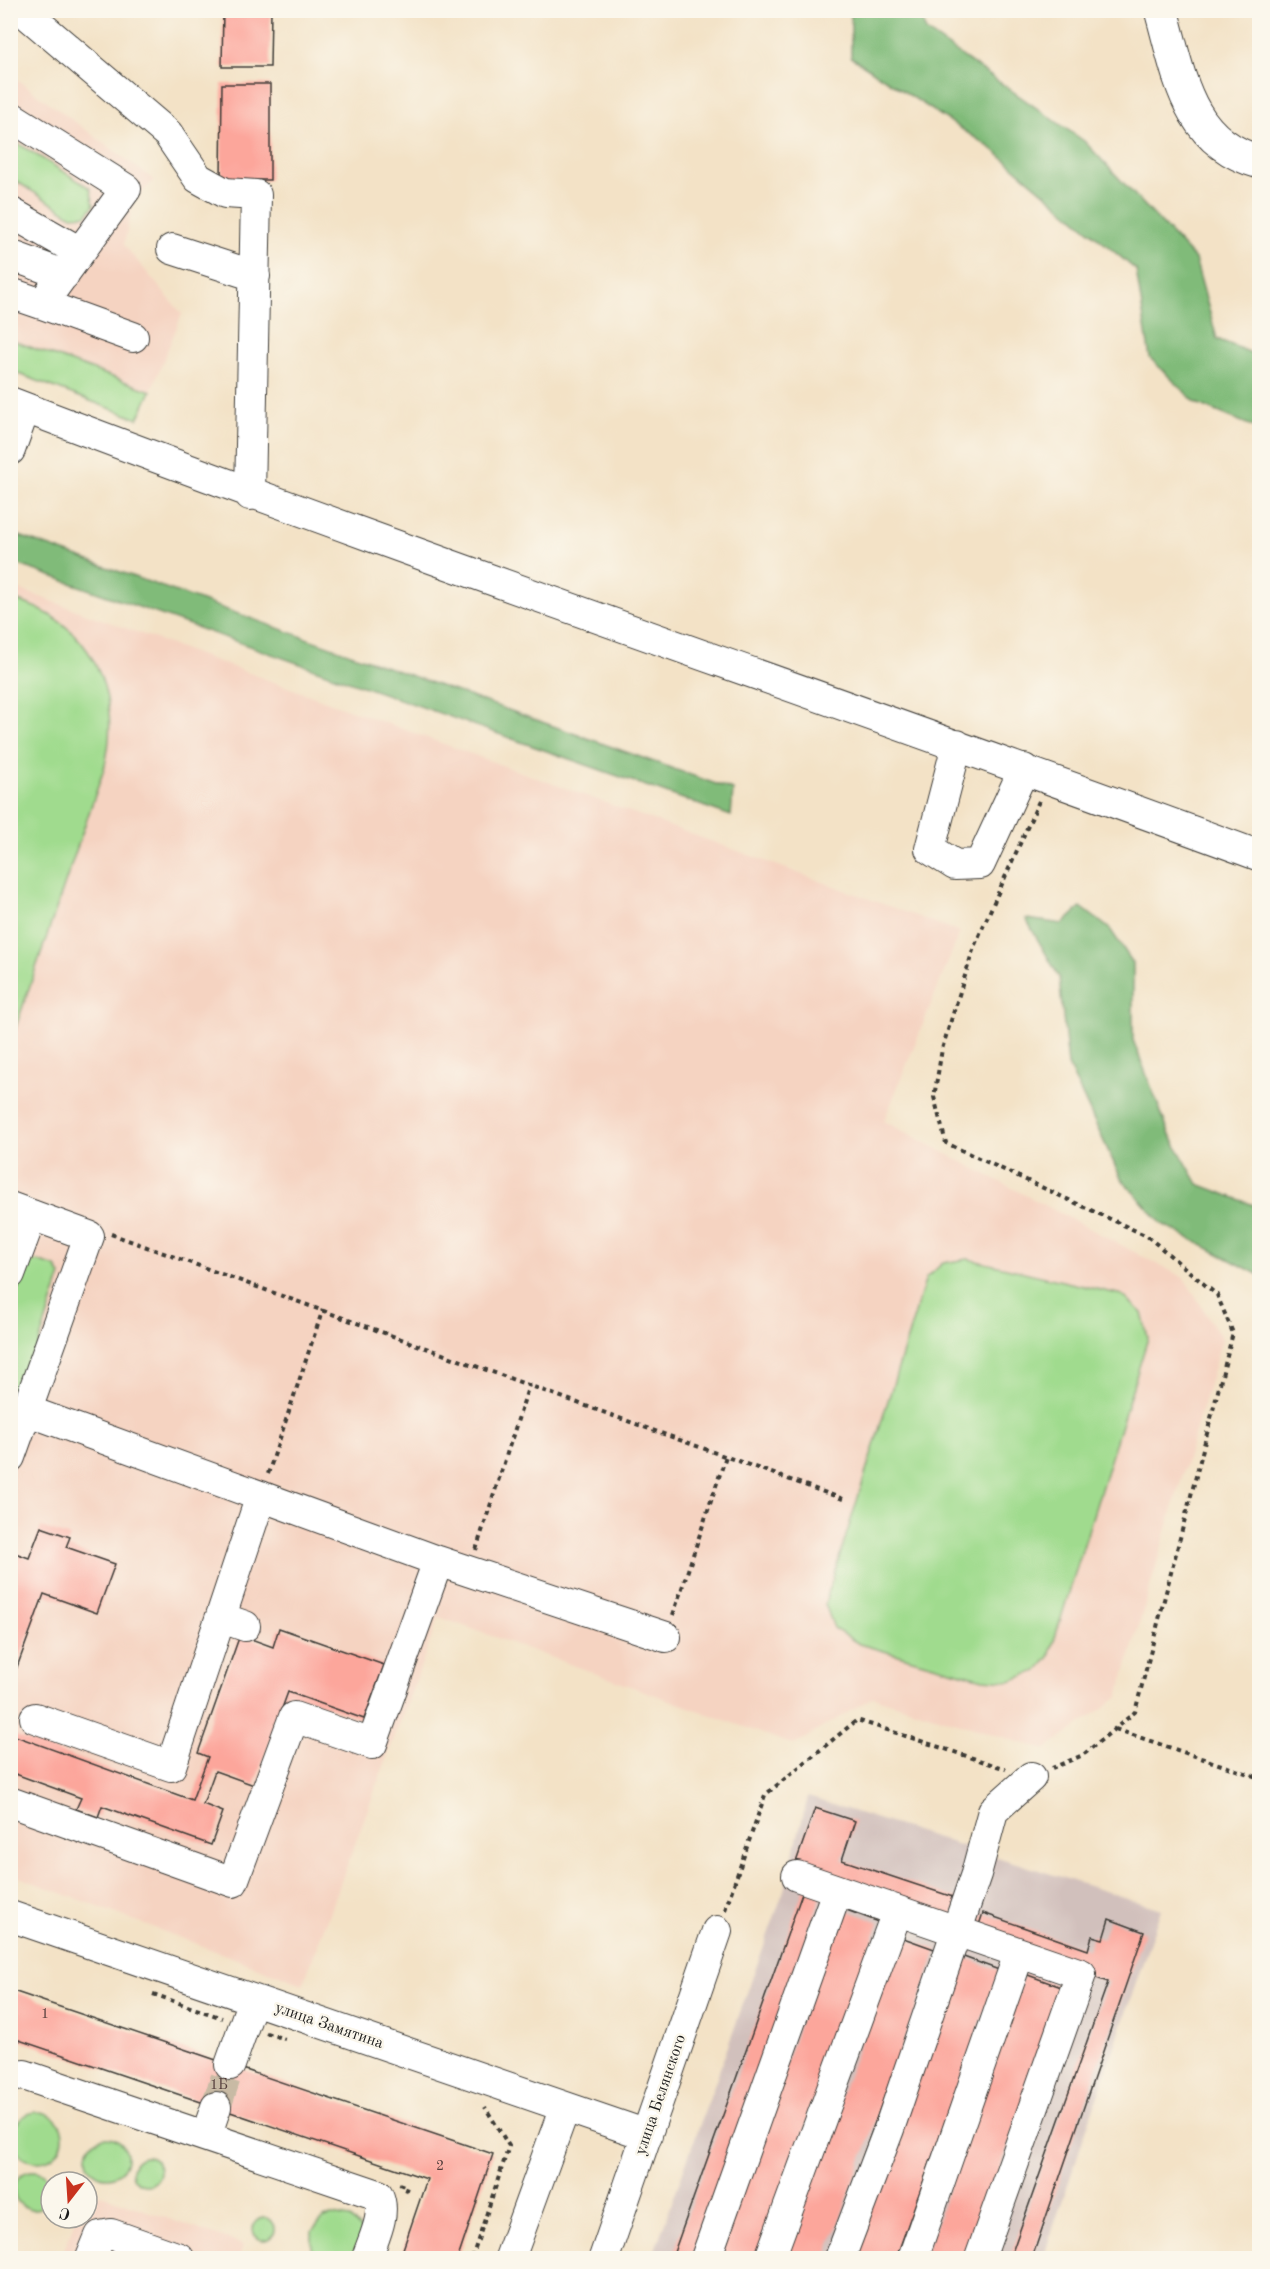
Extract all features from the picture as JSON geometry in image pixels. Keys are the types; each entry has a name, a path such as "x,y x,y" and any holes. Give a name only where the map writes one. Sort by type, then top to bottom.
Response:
{"main road":[{"path":"1161,10 1189,104 1210,134 1240,155 1260,162"},
{"path":"1178,69 1179,31 1186,10"}],"street":[{"path":"22,10 168,134 198,178 225,193 256,195 250,495"},
{"path":"10,116 126,189 42,304"},
{"path":"10,212 72,263"},
{"path":"172,249 255,276"},
{"path":"10,255 72,263"},
{"path":"10,293 133,337"},
{"path":"10,450 18,405 250,495 957,745 1260,856"},
{"path":"957,745 930,849 955,865 980,864 1037,774"},
{"path":"10,1274 21,1211 90,1236 10,1457"},
{"path":"28,1411 438,1561 666,1637"},
{"path":"35,1718 171,1766 234,1622 261,1496"},
{"path":"10,1802 233,1882 294,1717 372,1744 438,1561"},
{"path":"840,2259 889,2129 956,1933 993,1811 1031,1777"},
{"path":"796,1876 956,1933 1081,1974 980,2259"},
{"path":"706,2259 837,1891"},
{"path":"770,2259 897,1912"},
{"name":"улица Замятина","path":"10,1916 249,2012 565,2107 647,2135"},
{"name":"улица Белянского","path":"604,2259 717,1931"},
{"path":"913,2259 1019,1954"},
{"path":"230,2065 249,2012"},
{"path":"10,2077 24,2074 378,2195 383,2204 367,2259"},
{"path":"206,2136 216,2107"},
{"path":"510,2259 565,2107"},
{"path":"91,2259 100,2236 111,2234 179,2259"}],"path":[{"path":"717,1931 765,1795 857,1720 1031,1777 1083,1755 1135,1712 1233,1333 1217,1294 1147,1236 946,1143 934,1097 942,1049 974,947 1037,774"},
{"path":"90,1236 113,1234 843,1498"},
{"path":"261,1496 323,1310"},
{"path":"469,1571 530,1385"},
{"path":"666,1637 726,1456"},
{"path":"1115,1729 1260,1778"},
{"path":"144,1991 249,2012 288,2040"},
{"path":"472,2259 509,2146 486,2107 475,2103"}],"shaded area":[{"path":"11,75 154,180 133,202 124,245 182,314 151,391 11,340"},
{"path":"10,586 960,932 884,1121 1184,1278 1222,1339 1118,1697 1045,1750 873,1697 794,1745 439,1617 303,1984 11,1874"},
{"path":"808,1797 1161,1909 1043,2258 652,2258 784,1890"},
{"path":"99,2194 243,2245 239,2258 61,2258 72,2230 99,2230"}],"green space":[{"path":"851,11 918,11 926,31 1084,141 1195,259 1217,339 1259,356 1259,429 1196,403 1150,358 1136,270 991,148 851,57"},
{"path":"11,139 90,188 94,205 86,215 72,216 11,178"},
{"path":"11,340 151,391 138,419 11,371"},
{"path":"11,533 733,790 731,816 11,562"},
{"path":"11,599 38,609 62,623 80,641 95,663 104,687 109,713 109,740 104,769 11,1041"},
{"path":"1081,907 1110,929 1133,963 1133,1040 1169,1133 1198,1184 1259,1207 1259,1275 1162,1224 1121,1178 1068,1065 1059,977 1026,919 1063,924"},
{"path":"968,1259 1122,1295 1142,1313 1148,1338 1049,1657 1037,1671 1010,1681 983,1679 859,1644 834,1628 825,1604 926,1278 943,1263"},
{"path":"37,1261 56,1267 61,1275 10,1431 8,1348 11,1302 21,1270 24,1266"},
{"path":"33,2112 43,2112 56,2119 63,2132 63,2142 56,2155 43,2162 33,2162 24,2158 17,2151 13,2142 13,2132 17,2123 24,2116"},
{"path":"99,2138 115,2138 126,2149 126,2165 115,2176 99,2176 99,2170 92,2170 88,2165 88,2149"},
{"path":"146,2157 156,2161 160,2171 156,2181 146,2185 136,2181 132,2171 136,2161"},
{"path":"33,2171 39,2172 39,2208 33,2209 19,2204 14,2190 19,2176"},
{"path":"332,2215 350,2218 362,2231 356,2258 319,2258 312,2250 312,2231 324,2218"},
{"path":"264,2218 272,2221 275,2229 272,2237 264,2240 256,2237 253,2229 256,2221"}],"building":[{"path":"223,10 271,10 270,67 222,67"},
{"path":"222,84 270,84 270,180 221,180"},
{"path":"41,1527 70,1537 66,1547 115,1564 97,1613 44,1594 10,1686 10,1551 29,1558"},
{"path":"279,1628 384,1665 364,1719 288,1692 254,1785 215,1771 203,1804 223,1812 211,1845 102,1806 98,1817 76,1809 81,1798 10,1772 14,1757 10,1756 10,1734 192,1800 208,1757 198,1753 240,1635 273,1647"},
{"path":"815,1808 855,1821 842,1860 959,1899 953,1917 795,1865"},
{"path":"804,1888 822,1894 692,2258 672,2258"},
{"path":"841,1908 879,1922 759,2258 716,2258"},
{"path":"983,1913 1088,1950 1092,1936 1103,1939 1109,1919 1144,1932 1032,2258 1010,2258 1108,1982 975,1937"},
{"path":"898,1936 937,1950 826,2258 783,2258"},
{"path":"961,1956 999,1970 896,2258 853,2258"},
{"path":"1025,1974 1064,1988 968,2258 924,2258"},
{"path":"10,1990 493,2154 458,2258 400,2258 427,2179 10,2037"}],"tunnel":[{"path":"216,2107 230,2065"}]}
